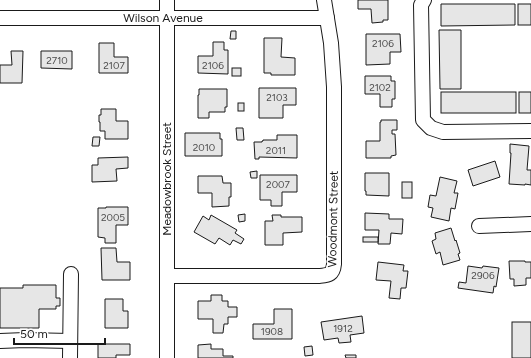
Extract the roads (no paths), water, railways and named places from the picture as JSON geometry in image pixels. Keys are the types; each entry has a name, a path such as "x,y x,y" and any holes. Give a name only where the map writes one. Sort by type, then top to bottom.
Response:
{"street":[{"name":"Meadowbrook Street","path":"167,0 167,358"},
{"name":"Woodmont Street","path":"167,276 319,276 329,275 332,273 334,269 334,87 331,43 324,0"},
{"path":"424,0 421,5 423,120 431,128 443,132 531,131"},
{"name":"Wilson Avenue","path":"0,18 327,18"},
{"path":"479,226 531,224"},
{"path":"70,358 71,274"},
{"path":"0,341 70,341"}]}
